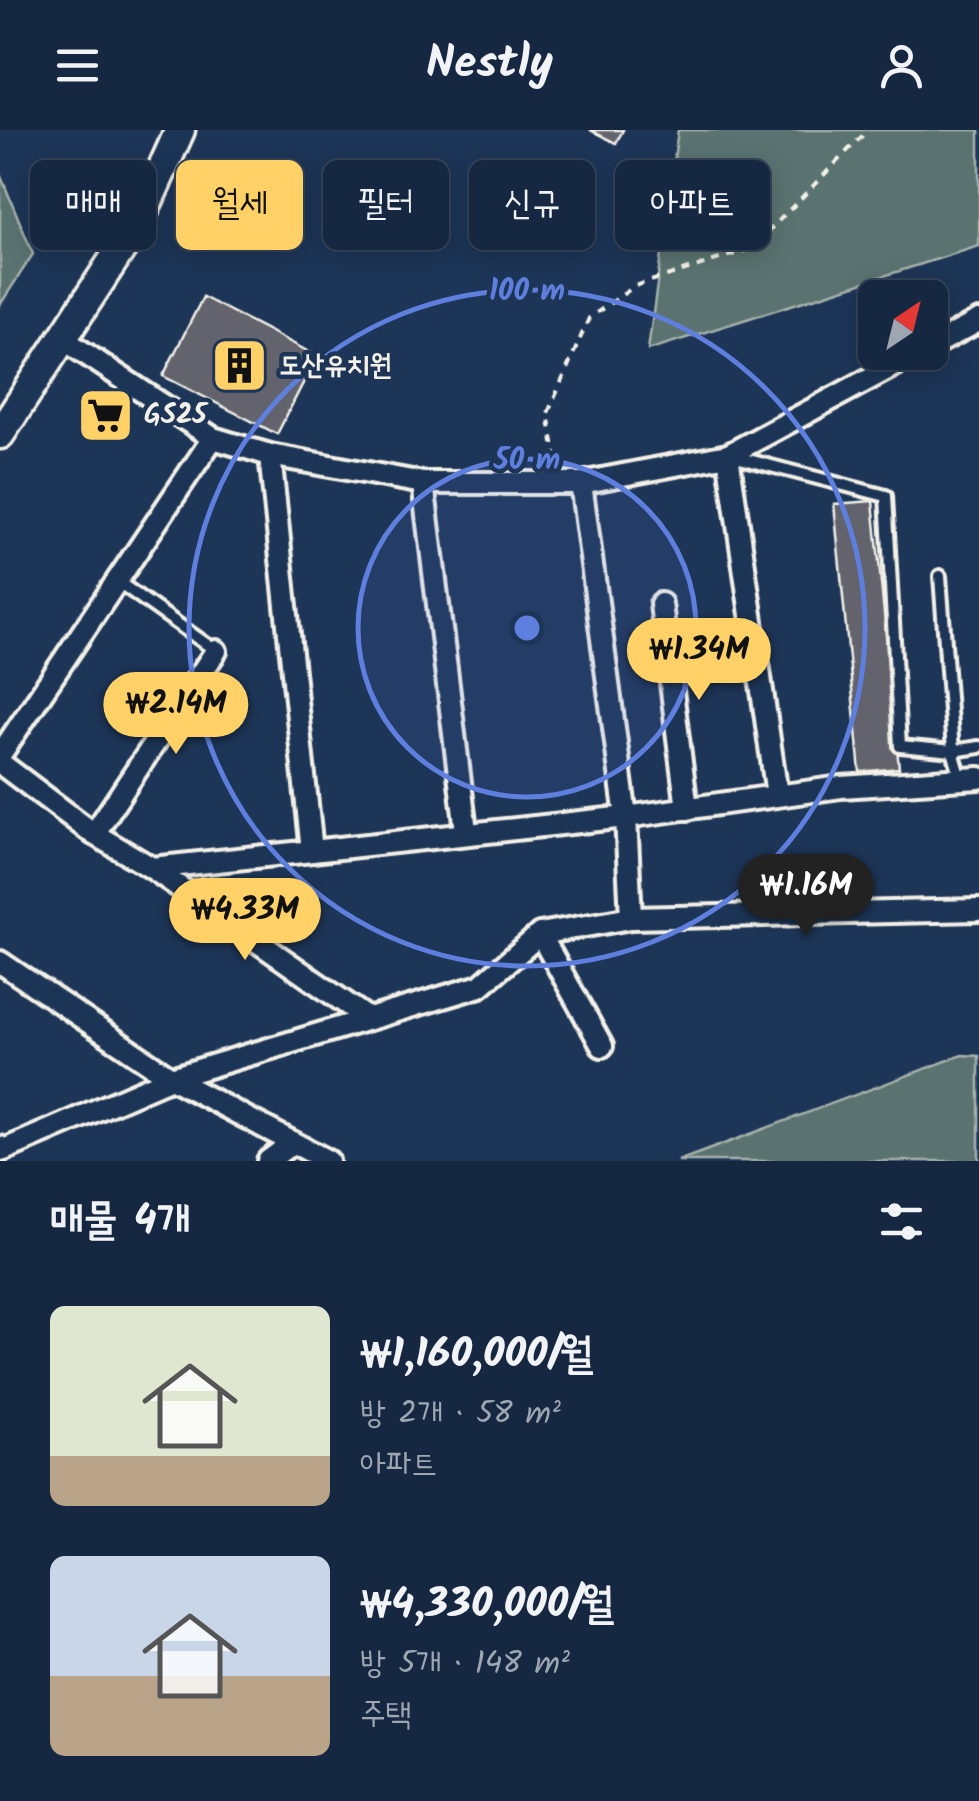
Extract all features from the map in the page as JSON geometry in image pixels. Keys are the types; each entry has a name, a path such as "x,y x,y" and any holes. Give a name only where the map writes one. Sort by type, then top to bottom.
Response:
{"street":[{"path":"0,434 138,221 180,130"},
{"path":"948,337 979,320"},
{"path":"63,339 214,438 270,454 423,483 571,483 728,455 886,370"},
{"path":"0,754 214,438"},
{"path":"270,454 312,851"},
{"path":"728,455 777,795"},
{"path":"423,483 466,831"},
{"path":"571,483 626,817 631,918"},
{"path":"661,604 687,809"},
{"path":"94,834 216,651"},
{"path":"0,763 94,834 152,868 367,1018"},
{"path":"152,868 466,831 626,817 777,795 970,779"},
{"path":"6,1152 171,1078 480,986 540,934 631,918 979,910"},
{"path":"540,934 602,1046"},
{"path":"0,962 171,1078 328,1161"},
{"path":"268,1161 291,1144"}],"lane":[{"path":"728,455 886,496 900,746 953,751 979,747"},
{"path":"940,576 953,751 970,779"},
{"path":"117,581 216,651"}],"path":[{"path":"571,483 548,414 590,318 635,286 752,249 868,130"}],"green space":[{"path":"678,130 979,130 979,246 871,280 858,280 858,284 648,350 662,250 770,250 770,160 674,160"},
{"path":"0,174 33,254 0,305"},
{"path":"962,1055 979,1056 979,1161 678,1161"}],"building":[{"path":"590,130 623,130 616,143"},
{"name":"도산유치원","path":"203,297 317,356 277,434 163,376"},
{"path":"873,501 899,768 860,772 834,504"}],"place":[{"name":"도산유치원","path":"240,366"},
{"name":"GS25","path":"105,415"}]}
